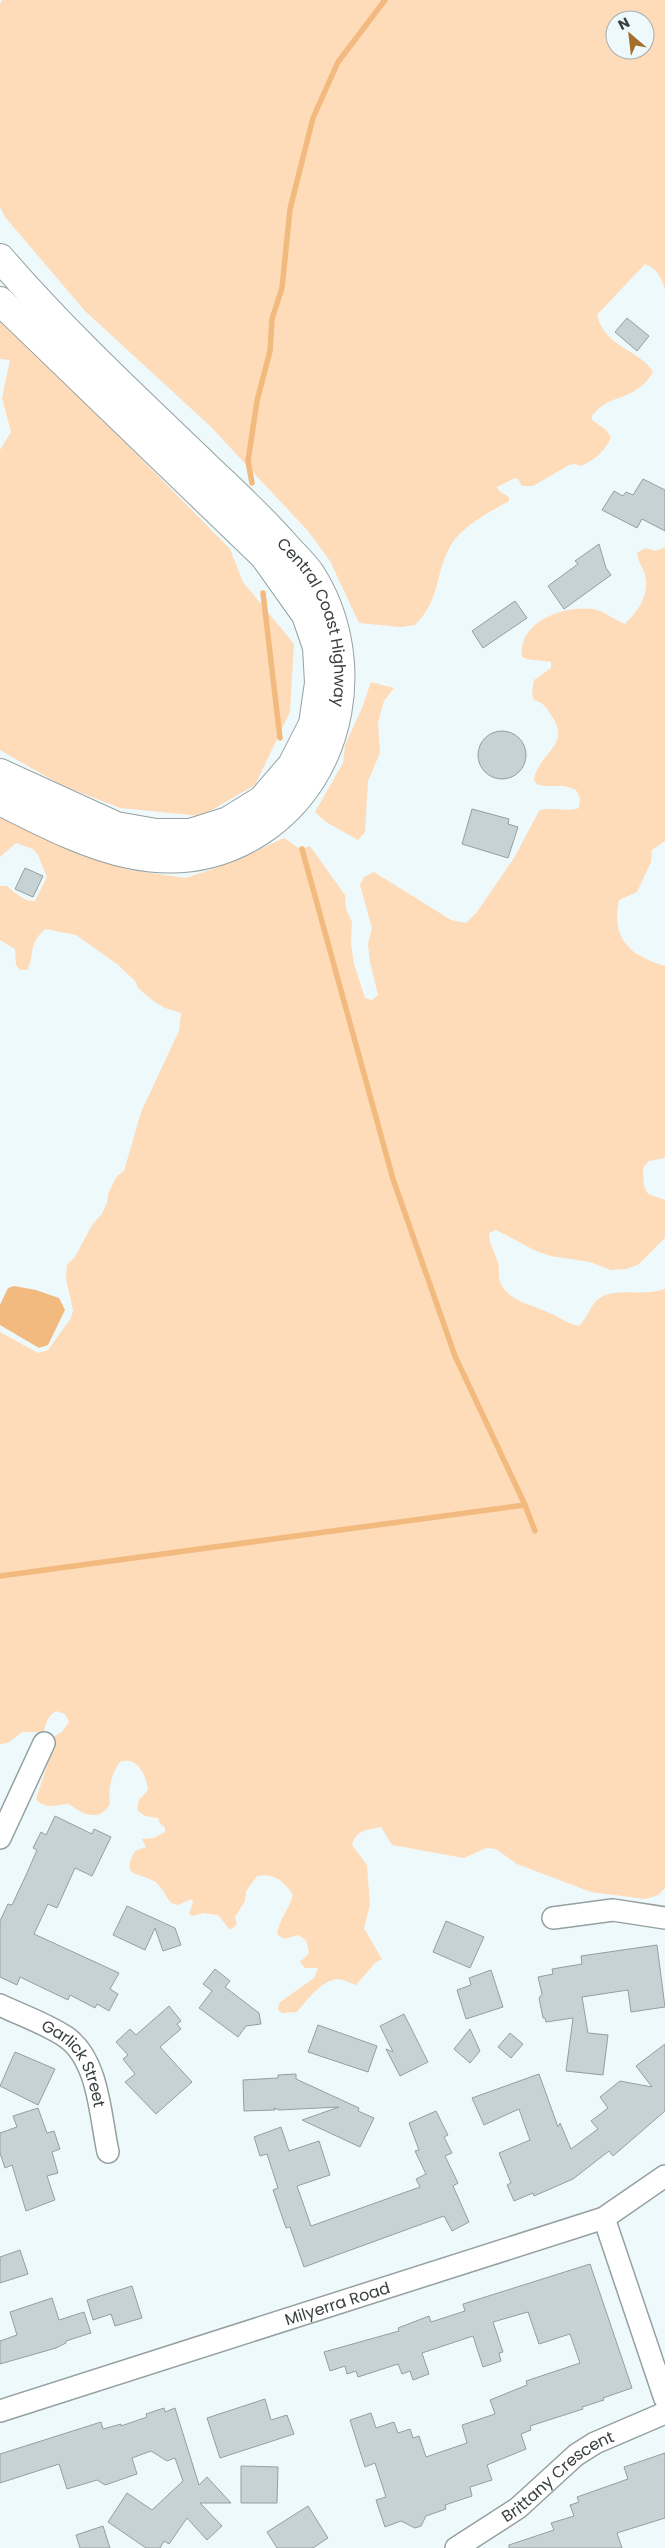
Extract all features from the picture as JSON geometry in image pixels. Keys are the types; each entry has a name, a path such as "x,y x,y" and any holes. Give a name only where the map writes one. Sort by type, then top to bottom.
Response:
{"highway":[{"name":"Central Coast Highway","path":"0,258 69,332 255,513 309,572 327,606 336,634 340,648 341,675 340,699 334,732 324,758 312,777 296,800 275,820 250,838 228,848 201,856 169,860 132,855 86,843 0,801"},
{"name":"Central Coast Highway","path":"0,300 264,556 306,615 317,647 319,683 313,724 292,765 262,800 228,821 190,833 156,832 116,826 0,773"}],"street":[{"path":"0,1838 44,1744"},
{"path":"553,1918 613,1910 665,1918"},
{"name":"Garlick Street","path":"0,2005 65,2036 79,2049 94,2084 108,2152"},
{"name":"Milyerra Road","path":"0,2411 604,2218 665,2176"},
{"path":"604,2218 665,2399"},
{"name":"Brittany Crescent","path":"456,2548 518,2508 576,2455 595,2444 665,2413"}],"shaded area":[{"path":"2,0 665,0 665,290 658,274 653,268 645,264 597,315 607,335 640,358 653,372 638,389 606,403 592,416 592,420 606,430 611,437 599,455 581,466 569,465 533,486 522,486 518,479 515,478 497,487 499,491 509,497 509,501 477,520 456,538 442,566 430,605 415,625 400,627 359,623 330,561 308,531 209,425 85,311 5,217 0,207 0,4"},
{"path":"0,315 230,549 243,582 294,644 290,712 255,785 201,816 120,808 61,785 0,750 0,450 11,432 2,398 10,360 0,359"},
{"path":"665,547 665,841 652,850 651,862 637,892 619,900 617,914 621,936 626,944 642,957 665,966 665,1158 649,1161 643,1168 644,1186 648,1194 665,1200 665,1238 638,1265 626,1269 611,1270 590,1262 551,1256 536,1251 496,1230 489,1233 489,1237 499,1265 500,1282 508,1294 575,1325 579,1326 594,1304 600,1298 607,1295 665,1289 665,1888 658,1895 645,1899 591,1892 517,1864 496,1849 486,1848 464,1858 392,1845 381,1827 367,1830 356,1836 352,1845 367,1865 370,1905 364,1928 382,1959 375,1963 356,1985 339,1979 325,1983 314,1992 297,2012 282,2013 278,2010 279,2003 314,1978 318,1968 305,1968 300,1962 309,1953 306,1940 298,1935 284,1939 277,1934 293,1895 282,1882 269,1876 257,1876 246,1891 245,1901 235,1917 237,1924 230,1930 218,1915 203,1913 193,1916 189,1914 193,1902 191,1899 178,1905 171,1903 154,1881 130,1870 131,1859 135,1851 146,1847 142,1839 154,1838 165,1832 165,1828 158,1818 145,1816 137,1810 139,1800 148,1790 143,1773 136,1764 126,1761 120,1762 111,1782 110,1804 101,1813 91,1815 85,1814 69,1804 48,1806 36,1799 48,1763 52,1742 55,1736 62,1732 69,1722 65,1714 56,1711 53,1713 47,1720 44,1732 22,1732 8,1743 0,1744 0,1332 38,1353 48,1350 71,1318 73,1310 66,1279 67,1265 75,1257 92,1225 102,1214 107,1203 108,1194 117,1176 124,1171 141,1112 179,1031 181,1013 165,1008 152,1000 138,988 135,981 117,964 76,935 45,929 35,941 30,965 27,970 20,970 16,965 15,949 0,940 0,886 7,886 24,899 35,901 47,877 38,855 33,849 16,843 0,857 0,815 103,861 130,870 186,878 230,863 284,838 300,849 310,846 345,895 346,909 352,922 351,944 354,964 365,998 372,1000 378,995 370,962 368,944 372,928 360,885 364,877 374,872 451,920 466,923 477,912 514,858 539,811 543,809 568,810 579,808 580,798 576,790 562,786 538,785 534,780 541,762 552,749 558,734 557,726 551,715 540,702 534,700 532,692 534,680 551,668 551,662 522,657 522,645 527,634 535,625 556,613 569,610 581,608 596,610 625,624 642,602 646,589 645,575 637,553 645,548 656,551"},
{"path":"371,682 394,688 384,701 378,722 380,753 368,781 365,832 358,840 326,822 315,812 343,763 345,745 362,708"},
{"path":"14,1286 36,1290 59,1298 65,1310 48,1345 39,1348 0,1325 0,1305 8,1288"}],"building":[{"path":"627,318 649,336 637,351 615,332"},
{"path":"643,479 665,490 665,531 642,519 637,528 602,510 614,491 623,496 626,492 633,495"},
{"path":"599,544 606,568 611,575 564,609 548,586 578,564 575,561"},
{"path":"515,601 527,618 483,648 472,631"},
{"path":"497,731 507,731 516,735 522,741 525,746 525,764 516,775 507,779 497,779 488,775 482,769 478,760 478,750 482,741 488,735"},
{"path":"472,809 509,819 508,824 518,827 508,858 462,844"},
{"path":"25,868 43,876 33,897 15,889"},
{"path":"55,1816 92,1834 94,1829 111,1837 92,1876 75,1868 57,1908 48,1904 34,1934 119,1973 110,1989 118,1994 109,2011 97,2004 95,2008 70,1995 68,2000 20,1977 17,1985 0,1977 0,1921 8,1904 12,1905 27,1873 37,1850 33,1848 41,1832 46,1835"},
{"path":"127,1906 175,1928 181,1945 163,1951 155,1928 145,1950 113,1935"},
{"path":"446,1921 484,1937 470,1968 433,1952"},
{"path":"657,1945 665,2007 631,2012 628,1990 582,1997 588,2033 608,2035 603,2075 566,2071 573,2018 546,2022 545,2018 543,2018 539,1998 542,1994 538,1977 553,1974 552,1969 582,1964 581,1956"},
{"path":"215,1969 230,1981 225,1987 259,2013 261,2024 246,2026 238,2037 199,2008 212,1991 203,1984"},
{"path":"491,1970 503,2007 466,2019 457,1990 471,1985 469,1978"},
{"path":"169,2006 181,2021 177,2024 181,2029 160,2047 192,2082 156,2114 125,2082 135,2074 123,2059 128,2055 116,2042 130,2029 136,2035"},
{"path":"404,2014 428,2062 400,2076 386,2049 393,2052 380,2026"},
{"path":"318,2025 377,2046 368,2072 308,2052"},
{"path":"470,2029 480,2051 470,2063 454,2049"},
{"path":"510,2033 523,2044 511,2058 498,2047"},
{"path":"665,2044 665,2111 613,2156 609,2151 573,2179 534,2196 533,2193 514,2201 507,2185 511,2183 499,2153 530,2140 519,2109 484,2125 472,2098 539,2074 558,2127 560,2123 571,2149 598,2129 591,2121 608,2108 600,2097 620,2081 652,2087 636,2066"},
{"path":"15,2052 55,2069 38,2105 0,2086"},
{"path":"296,2074 296,2079 359,2108 358,2111 374,2118 360,2147 302,2120 339,2107 279,2110 274,2108 275,2110 244,2111 243,2080 278,2078 278,2075"},
{"path":"38,2108 47,2133 54,2131 60,2149 52,2152 58,2173 47,2176 55,2200 26,2211 12,2165 5,2168 0,2153 0,2133 17,2127 13,2116"},
{"path":"436,2111 448,2135 444,2137 452,2153 445,2156 458,2183 453,2186 469,2222 452,2231 444,2216 304,2267 290,2227 286,2228 273,2190 278,2188 267,2154 260,2156 254,2137 281,2127 289,2151 319,2141 330,2175 297,2186 311,2226 420,2187 416,2179 426,2174 415,2151 419,2150 409,2123"},
{"path":"20,2250 28,2274 0,2283 0,2257"},
{"path":"590,2264 632,2388 582,2407 583,2409 530,2426 531,2430 521,2434 526,2449 487,2465 492,2480 470,2487 472,2496 445,2505 446,2509 426,2516 421,2526 415,2528 401,2521 385,2527 376,2500 386,2497 375,2463 365,2467 350,2420 371,2413 376,2428 394,2422 398,2433 410,2429 413,2438 419,2436 426,2457 467,2443 462,2425 495,2414 490,2400 527,2385 526,2381 580,2363 570,2334 539,2344 528,2312 493,2322 503,2352 499,2353 501,2361 483,2367 473,2336 422,2353 429,2374 413,2380 410,2371 402,2374 398,2364 358,2377 356,2371 347,2374 345,2366 330,2371 324,2352 399,2331 398,2328 429,2316 431,2322 465,2311 463,2304"},
{"path":"132,2286 142,2318 115,2326 111,2314 93,2320 87,2300"},
{"path":"52,2298 59,2320 84,2312 91,2333 66,2341 66,2343 56,2348 0,2364 0,2341 17,2335 10,2312"},
{"path":"265,2399 271,2420 287,2415 294,2434 220,2458 207,2418"},
{"path":"164,2408 165,2412 175,2408 199,2485 207,2477 231,2503 200,2503 222,2526 207,2540 187,2518 169,2544 164,2541 160,2548 146,2548 108,2522 127,2493 152,2510 183,2481 175,2458 167,2461 151,2451 132,2458 137,2474 105,2485 97,2480 67,2489 59,2464 0,2483 0,2454 101,2422 103,2429 121,2424 121,2426 147,2417 146,2414"},
{"path":"665,2453 665,2518 617,2533 622,2548 509,2548 509,2545 554,2530 551,2523 574,2516 570,2505 579,2502 577,2497 628,2479 624,2467"},
{"path":"241,2466 278,2467 277,2503 241,2503"},
{"path":"308,2506 328,2538 313,2548 277,2548 267,2532"},
{"path":"103,2526 110,2548 80,2548 76,2535"}],"waterway":[{"path":"252,483 248,461 257,401 270,351 272,319 282,288 290,209 313,118 338,62 385,0"},
{"path":"263,593 280,738"},
{"path":"0,1576 525,1505 455,1356 393,1179 302,849"},
{"path":"525,1505 535,1531"}]}
